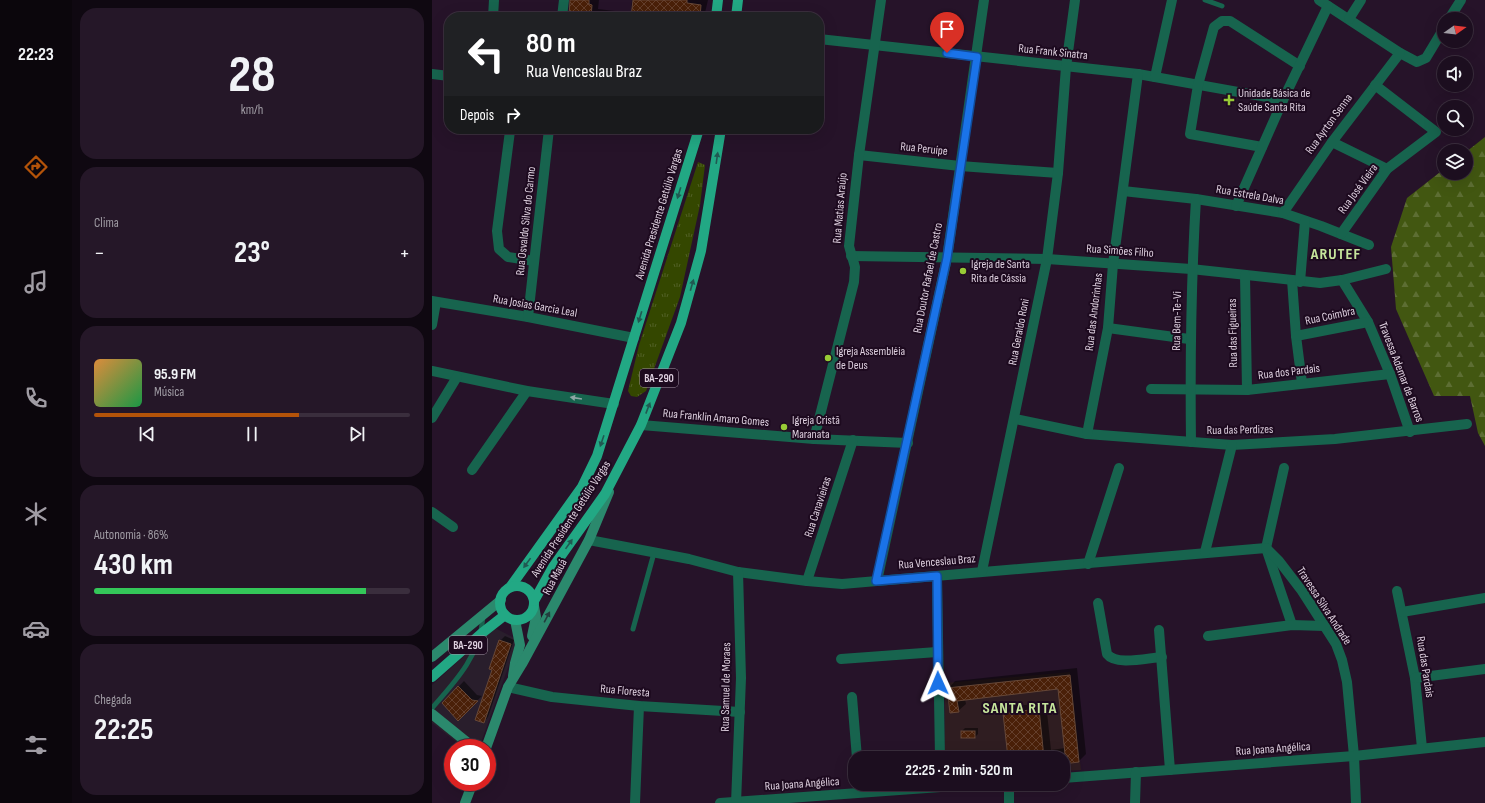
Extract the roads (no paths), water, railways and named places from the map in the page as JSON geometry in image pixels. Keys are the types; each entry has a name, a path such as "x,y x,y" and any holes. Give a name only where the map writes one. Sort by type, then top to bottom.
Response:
{"main road":[{"path":"717,12 718,0"},
{"path":"737,12 738,0"},
{"name":"Avenida Presidente Getúlio Vargas","path":"511,586 582,487 597,456 697,134"},
{"name":"Avenida Presidente Getúlio Vargas","path":"534,603 553,567 615,477 641,425 681,322 701,251 720,134"},
{"path":"511,586 525,588 532,596 534,603"},
{"name":"BA-290","path":"501,600 511,586"},
{"path":"501,600 502,611 510,617"},
{"name":"BA-290","path":"432,678 482,633 510,617 525,618 532,611 534,603"}],"street":[{"path":"493,12 494,0"},
{"path":"563,12 564,0"},
{"name":"Rua Matias Araújo","path":"814,439 854,282 855,267 849,246 859,155 881,0"},
{"name":"Rua Doutor Rafael de Castro","path":"876,581 908,443 947,258 984,0"},
{"name":"Rua Geraldo Roni","path":"982,571 1015,419 1047,259 1058,173 1066,67 1075,0"},
{"path":"1155,77 1172,0"},
{"path":"1319,0 1414,61 1420,62 1426,58 1437,40"},
{"path":"1349,19 1361,0"},
{"path":"1453,12 1461,0"},
{"path":"1236,206 1283,100 1328,6"},
{"path":"1262,147 1190,134 1198,85 1214,27 1222,21 1230,21 1300,66"},
{"name":"Rua Frank Sinatra","path":"824,39 1138,74 1283,100"},
{"name":"Rua Ayrton Senna","path":"1282,213 1374,85 1400,53"},
{"path":"432,74 444,75"},
{"name":"Rua das Andorinhas","path":"1087,434 1108,328 1113,264 1138,74"},
{"name":"Rua José Vieira","path":"1342,234 1387,169 1436,132 1374,85"},
{"path":"510,134 497,231 499,249 508,257 534,261"},
{"name":"Rua Osvaldo Silva do Carmo","path":"528,317 548,134"},
{"path":"1332,142 1387,169"},
{"name":"Rua Peruípe","path":"859,155 960,166 1058,173"},
{"name":"Rua Estrela Dalva","path":"1123,191 1196,199 1282,213 1369,245"},
{"name":"Rua Bem-Te-Vi","path":"1191,442 1191,269 1196,199"},
{"path":"1302,383 1296,336 1296,281 1305,221"},
{"name":"Rua Simões Filho","path":"851,256 1047,259 1191,269 1320,283 1342,280 1386,269"},
{"name":"Rua das Figueiras","path":"1245,275 1247,390"},
{"name":"Travessa Ademar de Barros","path":"1342,280 1368,322 1390,374 1410,432"},
{"path":"432,325 434,302"},
{"name":"Rua Josias Garcia Leal","path":"434,302 528,317 634,338"},
{"name":"Rua Coimbra","path":"1296,336 1368,322"},
{"path":"1108,328 1190,339"},
{"path":"432,371 526,391 614,404"},
{"name":"Rua dos Pardais","path":"1151,389 1247,390 1390,374"},
{"path":"432,418 457,377"},
{"path":"472,470 526,391"},
{"name":"Rua das Perdizes","path":"1015,419 1087,434 1232,445 1335,439 1410,432 1467,424"},
{"name":"Rua Franklin Amaro Gomes","path":"641,425 814,439 908,443"},
{"name":"Rua Canavieiras","path":"807,581 853,440"},
{"path":"1205,552 1232,445"},
{"path":"1088,564 1120,468"},
{"path":"1284,468 1266,548 1292,625"},
{"name":"Rua Mauá","path":"489,739 513,676 522,664 589,540 615,477"},
{"path":"432,512 453,527"},
{"name":"Rua Venceslau Braz","path":"589,540 738,572 842,584 1266,548"},
{"name":"Travessa Silva Andrade","path":"1266,548 1279,561 1302,592 1336,644 1342,660 1347,682 1354,756 1356,803"},
{"name":"Rua Samuel de Moraes","path":"736,802 741,678 738,572"},
{"path":"937,576 937,652 940,751"},
{"name":"Rua das Pardais","path":"1397,591 1416,678 1422,748"},
{"path":"1402,612 1485,598"},
{"path":"432,658 501,600"},
{"name":"Rua Mauá","path":"522,664 536,624 534,603"},
{"path":"1098,603 1106,654 1110,658 1118,661 1162,657"},
{"name":"Rua Mauá","path":"510,617 520,645 513,676"},
{"path":"1208,636 1292,625 1325,626"},
{"path":"1159,630 1170,770"},
{"path":"841,659 937,652"},
{"path":"1416,678 1485,669"},
{"name":"Rua Floresta","path":"508,687 552,697 639,706 740,712"},
{"path":"852,697 856,751"},
{"path":"636,803 639,706"},
{"path":"432,714 463,739"},
{"name":"Rua Joana Angélica","path":"1070,777 1354,756 1485,742"},
{"path":"1135,803 1136,772"},
{"path":"465,803 470,791"},
{"name":"Rua Joana Angélica","path":"720,803 803,800 850,791"},
{"path":"1009,791 1009,803"}],"lane":[{"path":"1205,0 1222,6"},
{"path":"633,629 654,553"},
{"path":"432,708 461,673 472,655 482,633 483,615"}],"place":[{"name":"Unidade Básica de Saúde Santa Rita","path":"1229,100"},
{"name":"Igreja de Santa Rita de Cássia","path":"963,271"},
{"name":"Igreja Assembléia de Deus","path":"828,358"},
{"name":"Igreja Cristã Maranata","path":"784,427"}],"district":[{"name":"ARUTEF","path":"1336,254"},
{"name":"SANTA RITA","path":"1020,708"}]}
